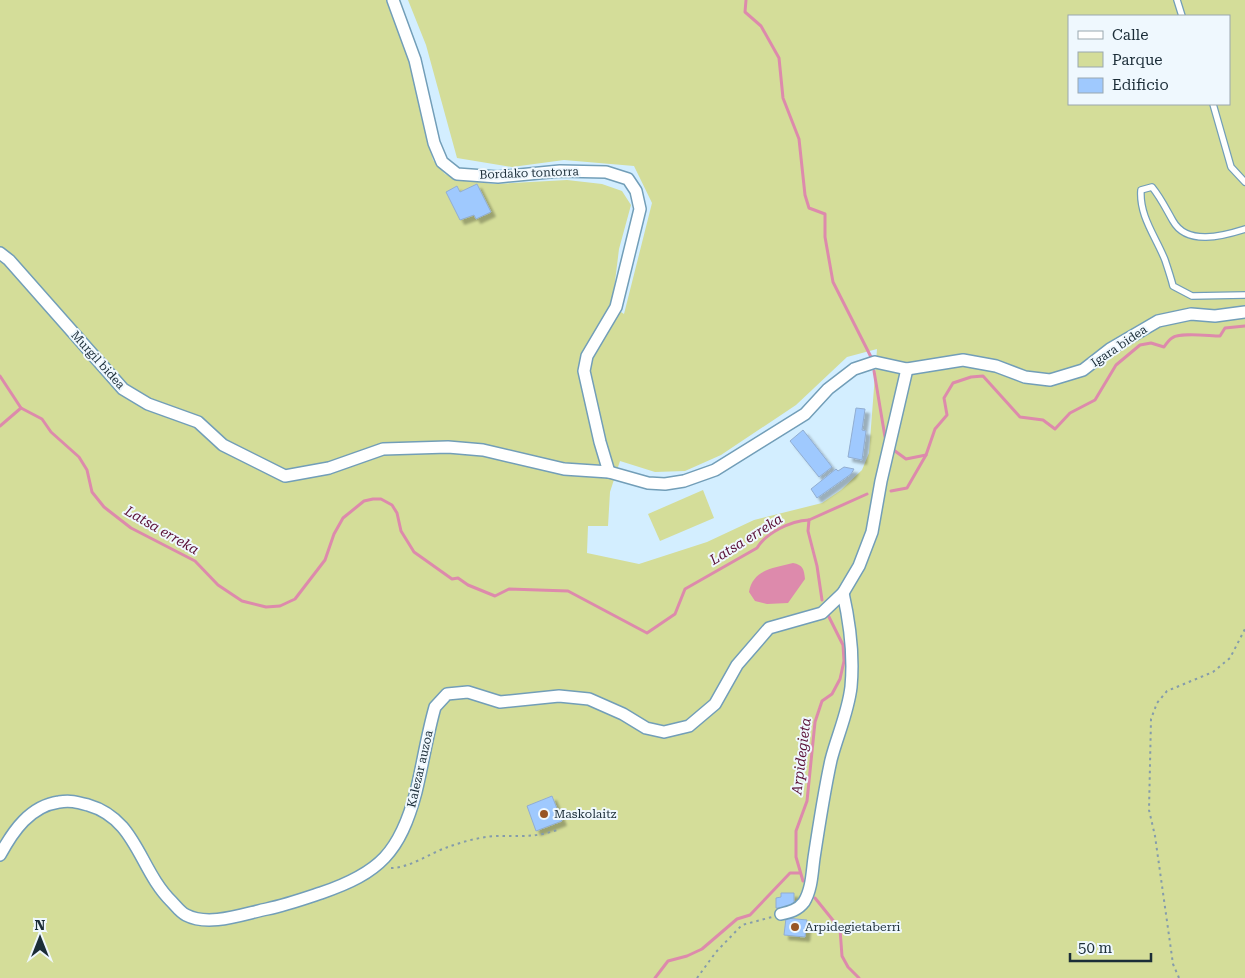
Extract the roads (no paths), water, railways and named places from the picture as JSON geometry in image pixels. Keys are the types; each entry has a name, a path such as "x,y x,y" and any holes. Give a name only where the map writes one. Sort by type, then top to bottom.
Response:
{"street":[{"name":"Bordako tontorra","path":"393,0 415,60 434,143 442,162 457,174 498,177 560,171 606,172 628,179 636,191 640,209 616,307 587,356 584,372 600,442 610,472"},
{"name":"Murgil bidea","path":"0,253 9,260 123,389 148,404 198,422 223,444 285,476 329,468 383,449 448,447 483,450 564,469 610,472 648,483 684,482 715,470 805,414 828,389 854,369 875,362 906,369"},
{"name":"Igara bidea","path":"906,369 963,360 996,366 1025,377 1050,380 1083,370 1110,349 1158,321 1191,314 1215,316 1245,312"},
{"name":"Kalezar auzoa","path":"0,856 6,844 31,813 50,803 71,800 95,807 115,817 131,838 145,866 166,897 184,914 202,920 288,904 343,886 363,877 380,864 394,847 406,824 435,707 447,694 468,692 500,702 559,696 589,699 623,714 646,728 664,732 689,726 715,704 737,665 769,628 822,613 843,593 859,566 872,532 881,481 906,369"},
{"path":"781,914 795,910 804,902 810,888 819,823 832,759 846,716 851,687 852,645 850,621 843,593"}],"lane":[{"path":"1177,0 1182,15"},
{"path":"1213,105 1231,167 1245,182"},
{"path":"1245,229 1204,238 1186,234 1174,223 1160,196 1152,188 1141,190 1140,202 1144,215 1165,260 1173,286 1192,296 1245,295"}],"waterway":[{"path":"746,0 745,12 761,26 779,58 783,98 799,139 805,195 809,208 825,214 825,237 833,282 871,357"},
{"name":"Latsa erreka","path":"891,491 907,488 926,455 935,429 947,415 944,398 953,383 971,377 983,376 1020,417 1043,420 1055,429 1070,413 1095,400 1116,365 1140,345 1151,343 1164,347 1176,336 1220,336 1225,328 1245,326"},
{"path":"874,371 885,437"},
{"name":"Latsa erreka","path":"0,376 21,408 42,419 51,432 79,457 87,470 92,492 104,507 131,528 195,561 218,585 242,601 266,607 280,606 295,599 325,560 334,534 343,518 364,501 381,499 392,505 397,513 401,531 414,552 452,579 458,578 468,585 495,596 509,589 568,591 647,633 675,614 685,589 757,548 772,533 787,525 809,520 867,494"},
{"path":"0,426 21,408"},
{"path":"895,451 906,459 926,455"},
{"name":"Arpidegieta","path":"809,520 808,531 817,566 822,600"},
{"name":"Arpidegieta","path":"803,881 796,857 796,831 807,801 815,722 822,701 832,694 840,679 844,661 843,645 828,615"},
{"name":"Arpidegieta","path":"655,978 668,961 687,956 702,949 737,919 750,915 790,873 800,873"},
{"path":"815,898 840,929 842,956 848,967 859,978"}],"place":[{"name":"Maskolaitz","path":"544,814"},
{"name":"Arpidegietaberri","path":"795,927"}]}
